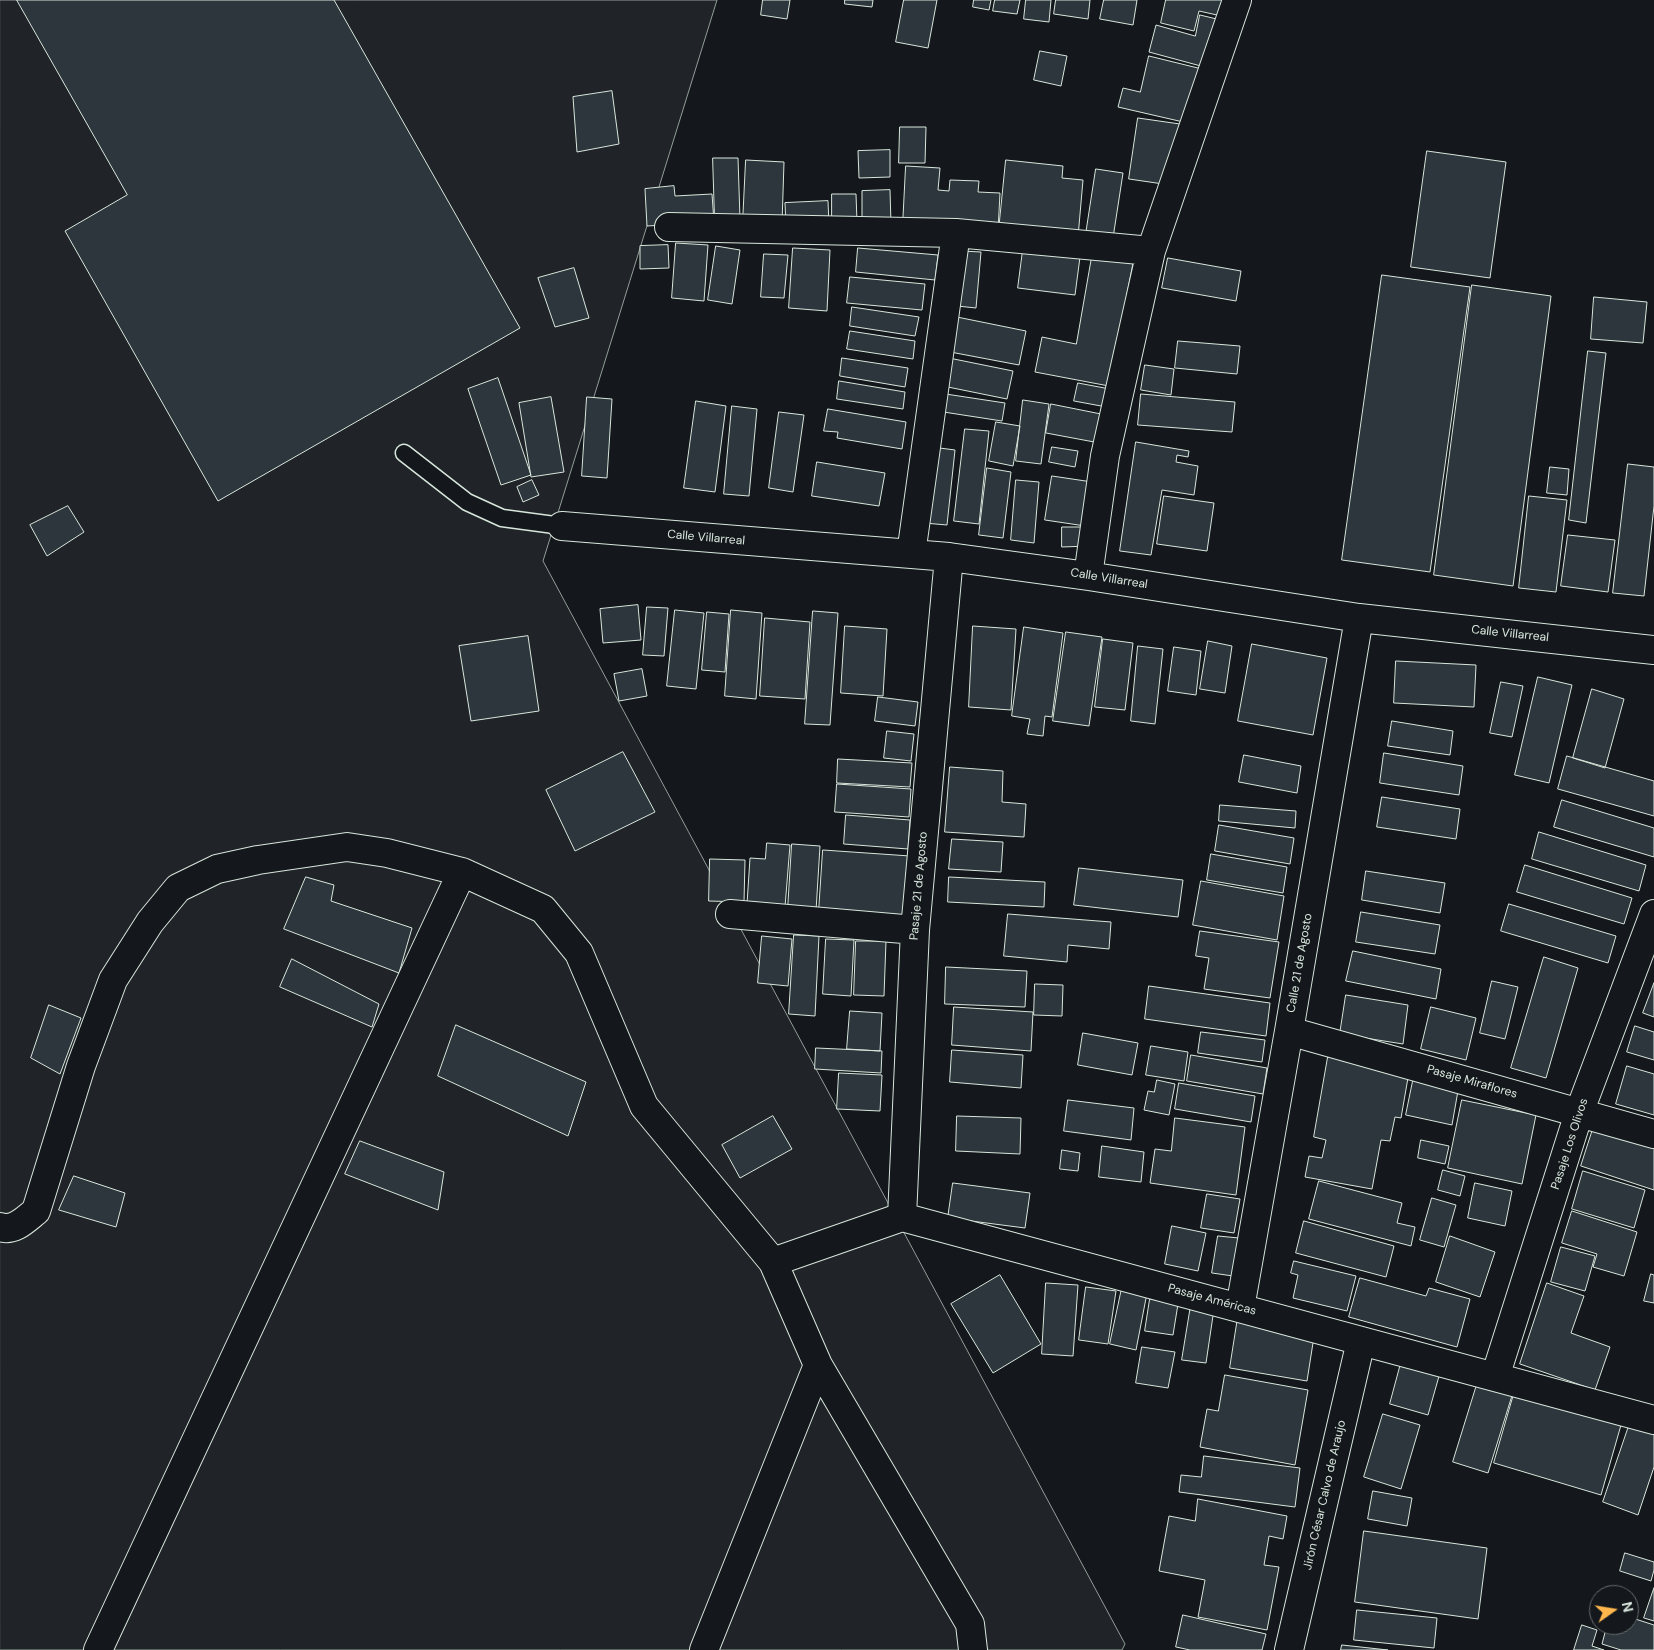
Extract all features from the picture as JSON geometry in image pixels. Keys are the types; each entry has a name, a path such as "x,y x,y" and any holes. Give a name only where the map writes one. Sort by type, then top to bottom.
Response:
{"street":[{"path":"1088,576 1105,456 1151,251 1237,0"},
{"path":"669,227 956,233 1151,251"},
{"path":"911,554 956,233"},
{"name":"Calle Villarreal","path":"562,526 949,556 1358,618 1654,650"},
{"name":"Pasaje 21 de Agosto","path":"902,1217 915,930 949,556"},
{"name":"Calle 21 de Agosto","path":"1240,1308 1289,1031 1358,618"},
{"path":"0,1227 4,1228 20,1224 36,1211 80,1066 113,980 150,922 178,888 217,869 258,860 348,848 387,853 462,872 543,909 579,953 644,1106 772,1262 818,1364 970,1624 973,1650"},
{"path":"98,1650 462,872"},
{"path":"730,914 915,930"},
{"name":"Pasaje Los Olivos","path":"1495,1377 1580,1113 1654,914"},
{"name":"Pasaje Miraflores","path":"1289,1031 1654,1134"},
{"path":"772,1262 902,1217"},
{"name":"Pasaje Américas","path":"902,1217 1654,1420"},
{"name":"Jirón César Calvo de Araujo","path":"1289,1650 1361,1341"},
{"path":"704,1650 818,1364"}],"lane":[{"path":"404,454 467,502 502,518 562,526"}],"shaded area":[{"path":"0,0 717,0 543,561 1125,1644 1122,1650 0,1650"}],"building":[{"path":"17,0 334,0 520,328 218,501 65,231 127,195"},
{"path":"763,0 790,0 787,19 761,15"},
{"path":"845,0 873,0 872,7 845,4"},
{"path":"904,0 937,0 928,48 896,42"},
{"path":"974,0 991,0 989,10 973,7"},
{"path":"995,0 1020,0 1017,14 993,11"},
{"path":"1026,0 1051,0 1049,22 1024,19"},
{"path":"1056,0 1090,0 1088,19 1054,14"},
{"path":"1104,0 1137,0 1133,25 1100,19"},
{"path":"1166,0 1229,0 1226,17 1199,11 1194,31 1161,23"},
{"path":"1200,15 1225,21 1212,69 1149,52 1156,25 1195,36"},
{"path":"1040,51 1067,56 1061,86 1034,80"},
{"path":"1149,56 1206,70 1192,124 1118,107 1123,88 1140,92"},
{"path":"612,91 619,144 577,152 573,97"},
{"path":"1138,118 1180,124 1170,185 1129,179"},
{"path":"900,127 926,127 925,163 899,163"},
{"path":"890,150 890,177 859,178 858,151"},
{"path":"1427,151 1506,162 1490,278 1411,267"},
{"path":"713,158 738,158 740,219 715,221"},
{"path":"746,160 784,162 782,224 743,222"},
{"path":"1006,160 1063,166 1062,178 1083,180 1078,237 999,230"},
{"path":"906,166 940,168 938,190 949,191 950,180 979,181 978,192 1000,193 998,231 903,225"},
{"path":"1096,169 1123,173 1113,238 1086,234"},
{"path":"674,186 675,196 712,194 714,222 647,226 645,189"},
{"path":"890,190 891,224 862,225 862,191"},
{"path":"832,194 856,194 857,222 832,223"},
{"path":"828,201 829,225 786,226 785,203"},
{"path":"676,243 708,245 704,301 672,298"},
{"path":"668,245 669,268 640,269 640,246"},
{"path":"716,246 740,250 732,304 708,300"},
{"path":"793,248 830,250 827,311 789,308"},
{"path":"858,248 938,255 935,280 856,272"},
{"path":"1023,250 1080,257 1075,295 1018,288"},
{"path":"961,251 981,252 976,308 957,306"},
{"path":"1093,251 1134,258 1109,386 1035,372 1042,337 1076,344"},
{"path":"764,254 788,255 784,298 761,297"},
{"path":"1168,258 1241,271 1236,301 1162,288"},
{"path":"574,268 589,318 555,327 538,278"},
{"path":"1382,275 1470,287 1430,572 1342,560"},
{"path":"850,277 925,284 922,310 847,303"},
{"path":"1472,285 1551,296 1513,586 1434,575"},
{"path":"1594,297 1647,302 1643,343 1591,339"},
{"path":"852,307 919,317 915,336 850,326"},
{"path":"952,316 1026,331 1019,365 945,351"},
{"path":"850,331 915,341 913,359 847,349"},
{"path":"1178,341 1240,346 1237,374 1175,368"},
{"path":"1588,351 1606,353 1586,523 1569,520"},
{"path":"944,357 1013,371 1007,399 938,385"},
{"path":"842,358 908,368 905,387 840,376"},
{"path":"1145,365 1174,369 1171,395 1141,390"},
{"path":"498,378 531,475 501,485 468,389"},
{"path":"839,381 905,392 903,409 837,399"},
{"path":"1078,383 1115,390 1112,408 1074,401"},
{"path":"939,393 1005,403 1002,421 937,411"},
{"path":"1141,394 1235,402 1232,432 1138,425"},
{"path":"551,397 564,472 531,477 519,403"},
{"path":"587,397 612,399 607,478 582,476"},
{"path":"1023,400 1049,404 1041,464 1016,461"},
{"path":"696,401 726,406 715,492 684,488"},
{"path":"1051,404 1111,416 1105,444 1046,433"},
{"path":"732,406 757,409 749,496 724,494"},
{"path":"828,409 906,422 902,449 837,438 838,432 824,431"},
{"path":"779,412 804,415 793,492 769,488"},
{"path":"996,422 1020,426 1013,466 989,461"},
{"path":"965,429 989,431 979,524 954,521"},
{"path":"1136,442 1189,451 1188,457 1177,455 1176,462 1198,466 1194,495 1162,490 1151,555 1120,551"},
{"path":"932,447 955,450 947,525 924,523"},
{"path":"1052,447 1078,451 1075,467 1049,462"},
{"path":"817,462 885,473 879,506 812,496"},
{"path":"1628,464 1654,467 1654,506 1644,596 1613,593"},
{"path":"1550,467 1569,469 1567,495 1547,493"},
{"path":"987,468 1011,472 1003,538 979,535"},
{"path":"1052,476 1099,483 1092,527 1045,520"},
{"path":"532,480 539,495 523,502 517,487"},
{"path":"1016,480 1039,482 1034,543 1011,540"},
{"path":"1164,496 1214,503 1207,551 1157,544"},
{"path":"1529,496 1567,500 1556,592 1519,588"},
{"path":"68,506 84,532 47,556 30,525"},
{"path":"1062,527 1089,527 1089,546 1062,547"},
{"path":"1568,535 1615,540 1608,592 1561,586"},
{"path":"638,605 641,640 603,643 600,609"},
{"path":"647,607 668,608 664,656 643,655"},
{"path":"675,610 704,613 696,689 667,686"},
{"path":"731,610 762,613 756,699 725,696"},
{"path":"813,611 838,613 830,725 805,724"},
{"path":"707,612 729,614 725,672 702,670"},
{"path":"765,618 810,622 805,699 760,696"},
{"path":"845,626 887,629 883,696 841,693"},
{"path":"973,626 1016,629 1011,710 969,707"},
{"path":"1024,627 1063,633 1052,717 1045,716 1043,736 1027,734 1030,719 1012,716"},
{"path":"1066,632 1102,637 1089,726 1053,721"},
{"path":"528,636 539,711 471,721 459,646"},
{"path":"1103,639 1133,643 1125,710 1095,707"},
{"path":"1208,641 1232,646 1225,693 1200,689"},
{"path":"1252,644 1327,658 1313,735 1238,721"},
{"path":"1138,646 1163,649 1155,724 1131,721"},
{"path":"1174,647 1201,651 1196,695 1168,691"},
{"path":"1396,661 1476,665 1474,707 1394,703"},
{"path":"642,669 647,696 619,701 614,674"},
{"path":"1538,677 1572,685 1549,783 1515,775"},
{"path":"1501,682 1523,686 1512,737 1490,733"},
{"path":"1592,689 1624,699 1605,768 1573,758"},
{"path":"878,697 918,702 915,726 875,721"},
{"path":"1392,721 1453,731 1450,755 1388,746"},
{"path":"887,731 914,734 911,761 884,758"},
{"path":"623,752 655,812 575,851 546,790"},
{"path":"1384,753 1463,766 1459,795 1380,783"},
{"path":"1244,755 1301,766 1297,793 1239,782"},
{"path":"1567,756 1654,781 1654,816 1558,789"},
{"path":"838,759 912,763 910,787 837,783"},
{"path":"950,767 1003,771 1002,802 1026,804 1024,837 945,832"},
{"path":"837,784 911,789 909,817 835,812"},
{"path":"1382,797 1460,809 1456,839 1377,827"},
{"path":"1562,800 1654,828 1654,857 1554,827"},
{"path":"1220,805 1296,811 1295,828 1219,821"},
{"path":"846,815 910,820 908,849 844,844"},
{"path":"1219,825 1294,838 1290,864 1215,851"},
{"path":"1539,832 1646,865 1639,891 1532,859"},
{"path":"952,839 1003,842 1001,872 949,869"},
{"path":"767,843 790,845 785,907 747,904 750,858 765,859"},
{"path":"792,844 820,846 816,911 788,909"},
{"path":"823,850 910,856 906,917 819,911"},
{"path":"1211,854 1287,867 1283,893 1207,880"},
{"path":"710,859 745,860 744,902 709,901"},
{"path":"1525,865 1632,898 1624,924 1517,892"},
{"path":"1079,868 1183,880 1178,917 1074,905"},
{"path":"1366,871 1445,883 1440,913 1362,900"},
{"path":"306,877 334,885 331,901 412,928 399,973 284,929"},
{"path":"949,877 1045,882 1044,907 948,902"},
{"path":"1201,881 1284,896 1277,940 1193,925"},
{"path":"1509,904 1616,936 1608,963 1501,931"},
{"path":"1361,912 1440,925 1435,954 1356,942"},
{"path":"1008,914 1111,922 1109,949 1068,945 1067,962 1004,956"},
{"path":"1200,931 1279,942 1270,998 1204,989 1209,958 1196,956"},
{"path":"794,935 819,936 815,1016 789,1014"},
{"path":"762,936 792,939 788,986 758,983"},
{"path":"826,939 854,940 851,996 823,994"},
{"path":"856,941 886,941 884,996 854,995"},
{"path":"1353,951 1441,969 1436,999 1346,981"},
{"path":"1544,957 1578,968 1546,1078 1511,1068"},
{"path":"292,959 379,1004 372,1027 280,987"},
{"path":"946,967 1027,971 1025,1007 945,1004"},
{"path":"1492,981 1518,987 1505,1039 1480,1033"},
{"path":"1654,983 1654,1017 1643,1013"},
{"path":"1035,984 1063,985 1062,1016 1034,1015"},
{"path":"1149,986 1270,1003 1266,1036 1145,1019"},
{"path":"1346,995 1408,1005 1403,1044 1340,1034"},
{"path":"49,1005 81,1018 60,1074 31,1058"},
{"path":"954,1007 1033,1012 1031,1051 952,1045"},
{"path":"1431,1007 1476,1018 1466,1060 1421,1049"},
{"path":"850,1011 882,1013 880,1051 847,1049"},
{"path":"456,1025 586,1082 568,1136 438,1076"},
{"path":"1635,1026 1654,1032 1654,1060 1627,1052"},
{"path":"1201,1032 1265,1040 1262,1062 1198,1053"},
{"path":"1083,1033 1138,1043 1132,1075 1078,1065"},
{"path":"1151,1046 1188,1052 1184,1081 1146,1075"},
{"path":"816,1048 882,1051 881,1073 815,1069"},
{"path":"952,1050 1023,1055 1021,1088 950,1082"},
{"path":"1191,1055 1267,1068 1263,1094 1187,1081"},
{"path":"1328,1057 1409,1072 1401,1118 1395,1117 1390,1141 1381,1140 1372,1189 1305,1177 1309,1156 1322,1158 1326,1140 1314,1137"},
{"path":"1627,1066 1654,1074 1654,1115 1616,1104"},
{"path":"839,1073 882,1075 880,1111 837,1109"},
{"path":"1414,1076 1459,1085 1452,1125 1406,1115"},
{"path":"1157,1080 1175,1084 1169,1115 1144,1110 1148,1091 1154,1092"},
{"path":"1179,1083 1255,1096 1251,1122 1175,1109"},
{"path":"1068,1100 1134,1108 1131,1140 1064,1131"},
{"path":"1462,1100 1536,1115 1522,1184 1448,1168"},
{"path":"773,1116 792,1149 740,1178 722,1145"},
{"path":"957,1116 1021,1118 1020,1154 956,1151"},
{"path":"1175,1118 1245,1127 1236,1195 1150,1183 1155,1149 1171,1151"},
{"path":"1593,1129 1654,1139 1654,1190 1581,1166"},
{"path":"1421,1140 1449,1146 1445,1164 1418,1158"},
{"path":"360,1141 444,1172 438,1210 345,1174"},
{"path":"1102,1146 1144,1152 1141,1182 1099,1177"},
{"path":"1062,1150 1080,1153 1078,1171 1060,1169"},
{"path":"1443,1170 1465,1176 1460,1196 1438,1190"},
{"path":"1583,1171 1645,1190 1634,1228 1572,1209"},
{"path":"74,1176 125,1193 116,1227 59,1210"},
{"path":"1319,1181 1402,1203 1397,1223 1415,1227 1411,1246 1309,1219"},
{"path":"953,1183 1030,1193 1025,1228 948,1218"},
{"path":"1475,1183 1512,1191 1505,1226 1468,1218"},
{"path":"1207,1194 1240,1199 1234,1233 1201,1228"},
{"path":"1432,1198 1456,1205 1444,1247 1420,1240"},
{"path":"1572,1211 1637,1232 1624,1276 1593,1267 1597,1254 1562,1243"},
{"path":"1304,1221 1394,1246 1386,1277 1296,1253"},
{"path":"1172,1226 1206,1233 1198,1271 1165,1264"},
{"path":"1218,1236 1239,1238 1233,1276 1212,1273"},
{"path":"1450,1236 1495,1252 1480,1297 1436,1282"},
{"path":"1561,1247 1595,1256 1585,1291 1551,1282"},
{"path":"1294,1261 1356,1276 1347,1311 1293,1298 1298,1275 1291,1273"},
{"path":"1651,1274 1654,1275 1654,1303 1644,1301"},
{"path":"1000,1275 1041,1344 993,1373 951,1304"},
{"path":"1360,1278 1426,1296 1429,1288 1470,1299 1457,1347 1349,1317"},
{"path":"1046,1283 1078,1285 1073,1356 1042,1354"},
{"path":"1547,1283 1584,1296 1571,1333 1610,1347 1595,1390 1520,1364"},
{"path":"1086,1287 1116,1291 1108,1344 1079,1340"},
{"path":"1122,1288 1147,1293 1136,1350 1110,1344"},
{"path":"1150,1299 1178,1304 1173,1335 1145,1331"},
{"path":"1191,1305 1214,1309 1206,1363 1182,1360"},
{"path":"1238,1317 1315,1330 1307,1381 1230,1368"},
{"path":"1142,1347 1175,1352 1168,1388 1136,1383"},
{"path":"1404,1352 1443,1362 1428,1415 1390,1404"},
{"path":"1225,1375 1308,1390 1295,1465 1200,1447 1207,1409 1218,1411"},
{"path":"1479,1378 1514,1389 1488,1473 1453,1462"},
{"path":"1516,1387 1623,1418 1601,1495 1494,1463"},
{"path":"1383,1414 1420,1425 1401,1489 1364,1477"},
{"path":"1631,1420 1654,1428 1654,1467 1638,1515 1603,1502"},
{"path":"1204,1456 1300,1468 1295,1507 1179,1492 1181,1475 1201,1477"},
{"path":"1373,1491 1412,1498 1407,1526 1368,1519"},
{"path":"1198,1499 1287,1516 1283,1539 1269,1536 1264,1565 1279,1567 1267,1630 1198,1617 1205,1580 1159,1571 1169,1516 1195,1521"},
{"path":"1364,1531 1487,1548 1478,1619 1355,1602"},
{"path":"1625,1553 1654,1562 1651,1581 1620,1571"},
{"path":"1654,1588 1654,1621 1644,1618"},
{"path":"1357,1610 1437,1618 1434,1648 1354,1640"},
{"path":"1183,1615 1266,1634 1262,1650 1190,1650 1176,1647"},
{"path":"1639,1620 1654,1625 1654,1650 1621,1650 1602,1644 1604,1635 1639,1635"},
{"path":"1582,1625 1589,1627 1589,1635 1595,1635 1592,1646 1604,1650 1574,1650"},
{"path":"1342,1645 1388,1650 1341,1650"}]}
